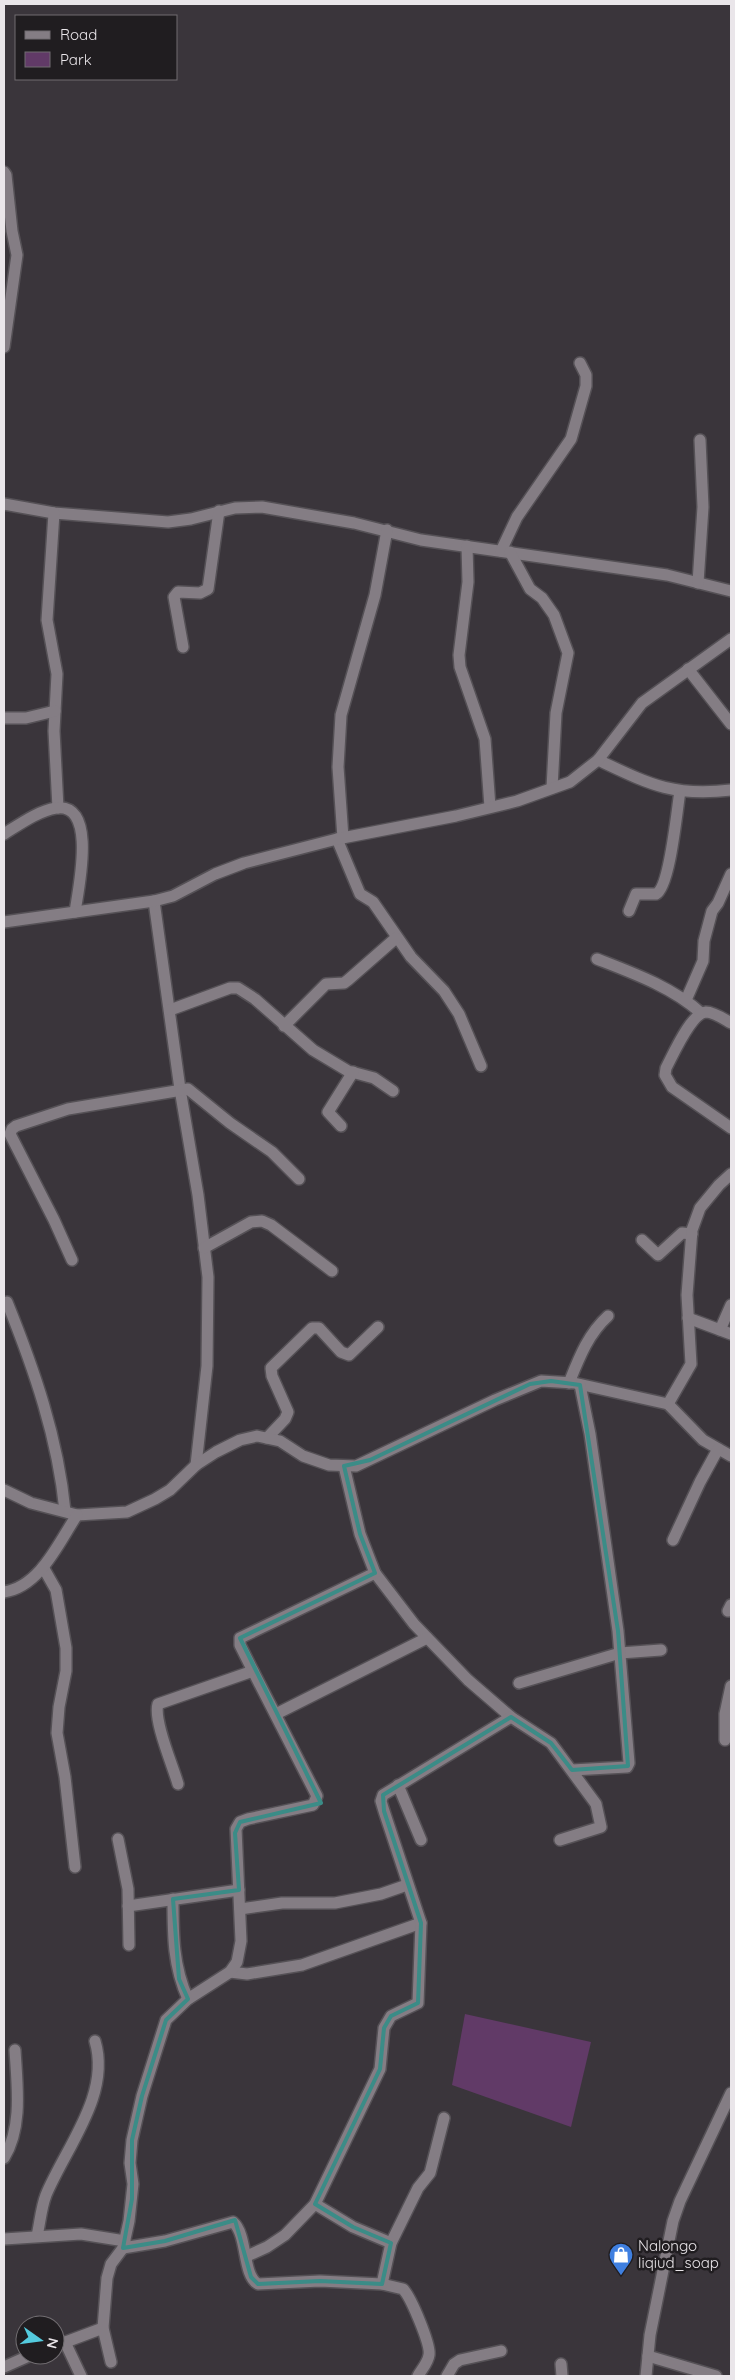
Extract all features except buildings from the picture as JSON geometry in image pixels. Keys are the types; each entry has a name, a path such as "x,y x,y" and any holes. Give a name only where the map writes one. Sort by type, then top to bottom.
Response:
{"street":[{"path":"4,172 6,176 8,231 17,255 5,322 4,346"},
{"path":"505,551 517,517 571,439 586,386 586,375 580,364"},
{"path":"698,584 702,507 700,440"},
{"path":"4,504 54,513 168,522 219,511 262,506 387,530 421,540 667,575 731,591"},
{"path":"183,647 174,597 178,592 200,593 208,589 219,511"},
{"path":"54,513 47,620 57,674 54,731 58,808"},
{"path":"387,530 375,595 341,715 338,767 340,838 360,894 373,902 396,938 411,957 444,991 459,1014 481,1066"},
{"path":"467,546 468,582 459,655 460,667 485,739 490,807"},
{"path":"505,551 530,589 542,598 554,615 568,653 556,713 552,788"},
{"path":"4,922 154,901 173,896 215,874 244,863 340,838 518,801 570,782 598,760 642,703 731,639"},
{"path":"688,669 731,724"},
{"path":"4,718 26,718 55,711"},
{"path":"598,760 657,786 680,791 707,793 731,790"},
{"path":"629,911 636,894 656,894 662,888 669,862 680,791"},
{"path":"4,834 46,811 65,808 74,813 83,834 75,912"},
{"path":"686,1000 703,962 704,941 712,911 731,874"},
{"path":"154,901 180,1089 198,1195 208,1277 207,1366 196,1465"},
{"path":"284,1026 326,984 340,984 348,980 396,938"},
{"path":"597,959 634,973 686,1000 701,1013 710,1013 731,1022"},
{"path":"170,1010 235,987 255,999 313,1050 353,1072 374,1078 393,1091"},
{"path":"701,1013 688,1027 666,1068 666,1075 672,1087 731,1128"},
{"path":"342,1126 328,1112 353,1072"},
{"path":"72,1260 54,1220 10,1134 12,1129 68,1109 180,1089 190,1089 230,1123 272,1152 300,1179"},
{"path":"668,1404 691,1364 687,1295 692,1234 700,1208 731,1174"},
{"path":"204,1248 251,1222 262,1222 271,1225 332,1271"},
{"path":"642,1240 658,1255 682,1233 692,1234"},
{"path":"7,1302 31,1361 42,1399 61,1472 64,1511"},
{"path":"688,1318 726,1332 731,1305"},
{"path":"572,1770 628,1766 620,1653 590,1434 574,1384 588,1340 596,1327 608,1316"},
{"path":"267,1438 286,1419 288,1412 272,1376 271,1368 307,1331 312,1328 319,1328 341,1352 349,1356 378,1327"},
{"path":"4,1490 32,1503 77,1515 127,1512 170,1490 196,1465 240,1440 257,1436 280,1441 317,1462 356,1466 530,1384 541,1381 574,1384 668,1404 703,1440 731,1456"},
{"path":"672,1540 718,1449"},
{"path":"344,1466 360,1534 375,1573 427,1638 468,1680 511,1717 551,1743 596,1804 601,1827 560,1840"},
{"path":"4,1592 20,1587 43,1567 77,1515"},
{"path":"43,1567 56,1590 66,1648 66,1671 59,1707 57,1732 65,1778 75,1867"},
{"path":"112,2362 103,2328 107,2278 111,2264 124,2244 133,2192 130,2163 132,2140 142,2096 166,2020 188,1999 230,1972 238,1962 241,1949 235,1833 238,1825 248,1819 313,1806 317,1800 317,1796 240,1645 240,1638 375,1573"},
{"path":"276,1714 427,1638"},
{"path":"519,1683 620,1653 661,1650"},
{"path":"178,1784 156,1710 158,1704 253,1671"},
{"path":"725,1740 725,1714 731,1686"},
{"path":"247,2256 267,2247 285,2235 315,2204 380,2070 384,2028 391,2016 418,2003 421,1923 407,1885 382,1801 383,1795 511,1717"},
{"path":"398,1785 420,1840"},
{"path":"118,1839 128,1890 129,1944"},
{"path":"240,1909 282,1903 335,1903 381,1894 407,1885"},
{"path":"128,1906 239,1890"},
{"path":"173,1899 173,1937 178,1979 188,1999"},
{"path":"230,1972 248,1974 302,1965 421,1923"},
{"path":"37,2236 46,2196 76,2136 97,2080 99,2055 94,2041"},
{"path":"4,2158 8,2150 18,2110 15,2050"},
{"path":"646,2376 673,2221 680,2201 731,2093"},
{"path":"382,2284 391,2243 418,2188 430,2173 444,2118"},
{"path":"315,2204 352,2227 391,2243"},
{"path":"4,2239 81,2234 124,2244 165,2241 233,2222 237,2226 247,2256 250,2277 258,2284 320,2280 382,2284 403,2289 416,2312 430,2352 428,2360 418,2376"},
{"path":"65,2342 103,2328"},
{"path":"447,2376 454,2364 460,2360 501,2351"},
{"path":"65,2352 81,2376"},
{"path":"648,2356 716,2376"},
{"path":"561,2364 562,2376"}],"highlighted area":[{"path":"551,1381 580,1385 618,1631 628,1766 572,1770 551,1743 511,1717 383,1795 384,1811 421,1923 418,2003 391,2016 384,2028 380,2069 315,2204 353,2227 391,2243 382,2284 320,2281 258,2284 251,2277 235,2220 165,2241 123,2248 132,2199 132,2140 142,2096 166,2020 188,1999 179,1979 173,1899 239,1890 235,1833 240,1822 321,1803 240,1638 375,1573 360,1534 344,1466 370,1460 530,1384"}],"green space":[{"path":"465,2014 591,2042 571,2127 452,2085"}],"place":[{"name":"Nalongo liqiud_soap","path":"621,2276"}]}
